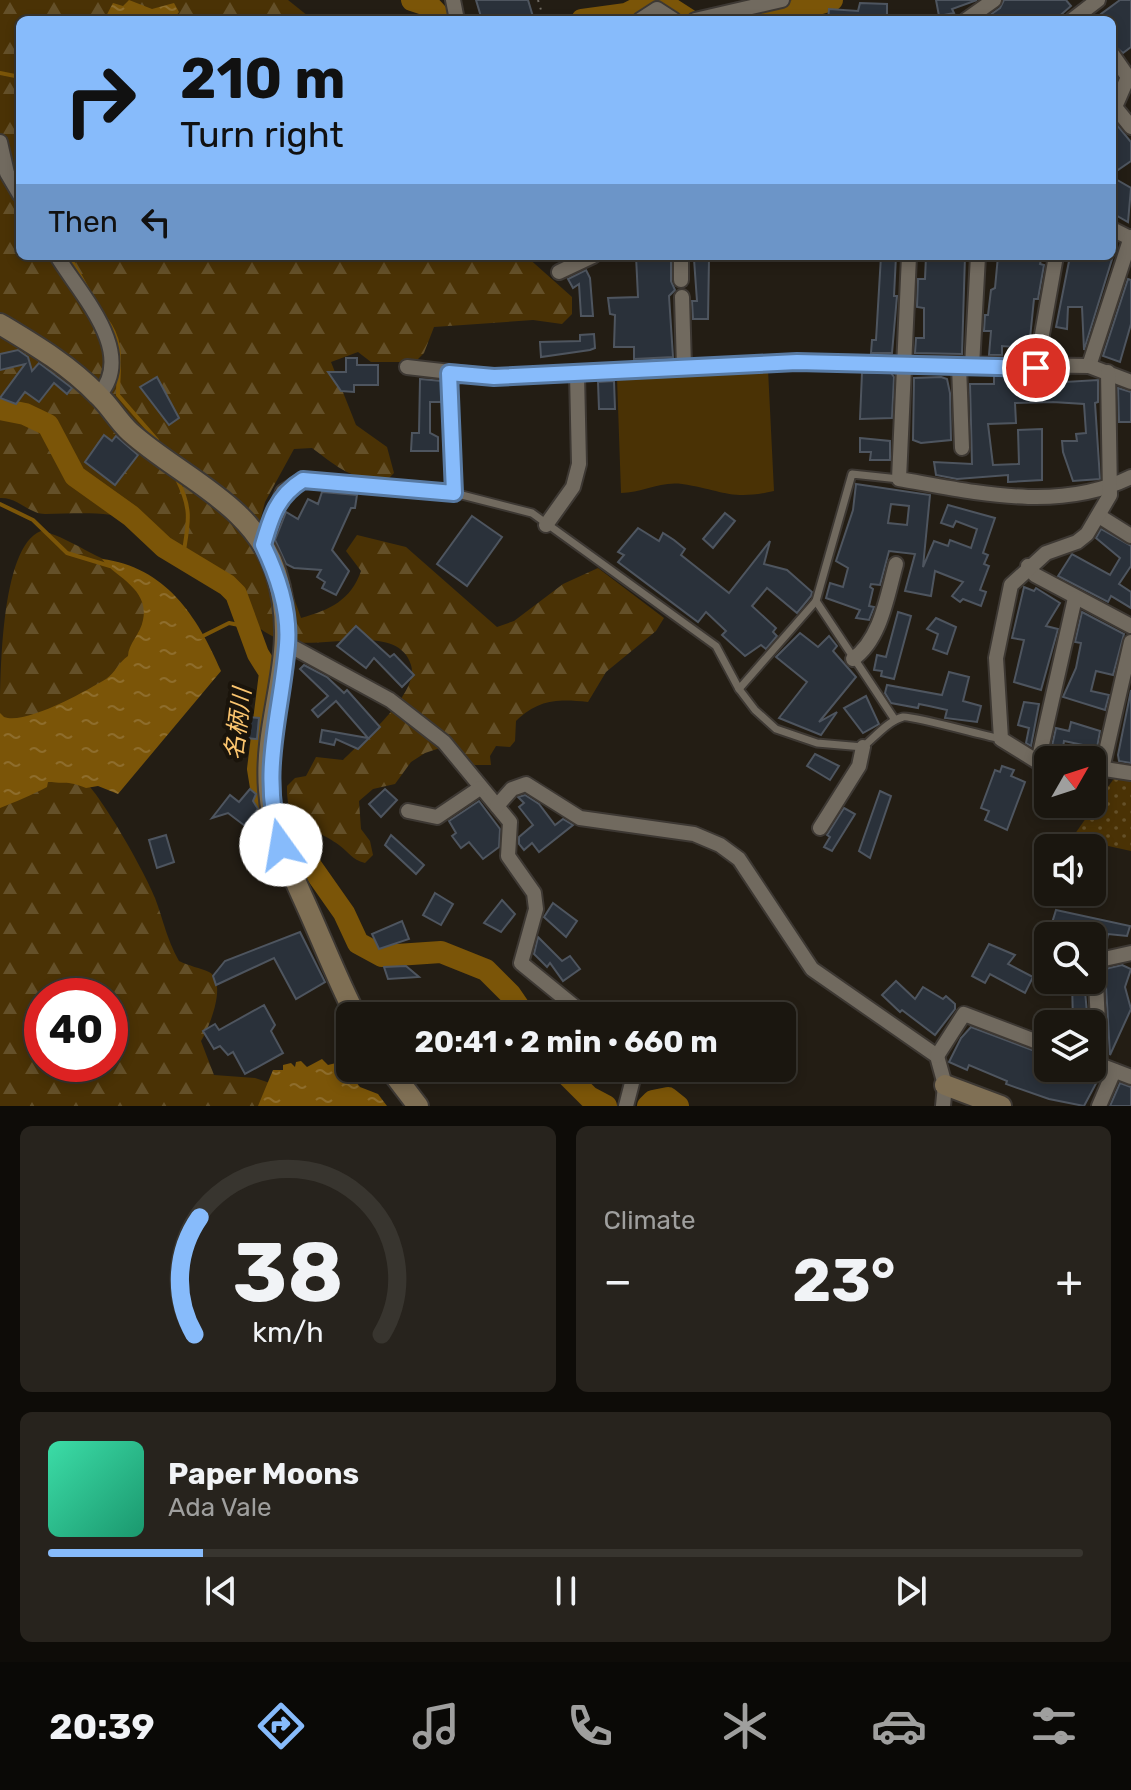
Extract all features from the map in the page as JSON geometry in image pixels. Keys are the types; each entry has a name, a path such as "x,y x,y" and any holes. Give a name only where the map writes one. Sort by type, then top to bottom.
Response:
{"street":[{"path":"706,16 782,0"},
{"path":"972,16 994,0"},
{"path":"1083,16 1098,0"},
{"path":"646,16 657,9 668,16"},
{"path":"1116,60 1128,77 1116,105"},
{"path":"1116,108 1131,127"},
{"path":"0,142 7,173 16,188"},
{"path":"1089,366 1131,238"},
{"path":"60,260 111,346 106,387 99,395"},
{"path":"559,272 584,260"},
{"path":"681,260 681,280"},
{"path":"909,260 899,479 995,496 1077,496 1111,487 1131,477"},
{"path":"962,448 966,366 978,260"},
{"path":"1036,368 1055,260"},
{"path":"682,297 684,368"},
{"path":"0,324 57,358 99,395 131,432 207,487 241,517 263,545 276,571 286,612 287,644 274,719 270,774 275,826 285,861 350,1002"},
{"path":"407,367 494,377 797,362 1036,368 1089,366 1131,382"},
{"path":"1034,757 1001,739 996,658 1011,585 1028,566 1046,553 1077,542 1099,516 1111,487 1108,372"},
{"path":"546,525 573,487 579,464 577,374"},
{"path":"263,545 283,492 303,480 454,493"},
{"path":"1099,516 1131,536"},
{"path":"853,659 862,653 881,619 896,564"},
{"path":"1028,566 1035,575 1131,626"},
{"path":"1046,746 1075,598"},
{"path":"1103,746 1131,642"},
{"path":"287,644 390,700 444,742 510,822 508,856 534,893 536,909 521,963 569,1002"},
{"path":"820,828 859,766 863,747"},
{"path":"1106,769 1131,773"},
{"path":"497,806 512,789 526,784 580,818 694,834 720,845 739,859 812,969 937,1056 945,1085 943,1106"},
{"path":"408,811 437,817 480,788"},
{"path":"1098,1010 1095,961 1131,953"},
{"path":"937,1056 964,1014 1034,1041"},
{"path":"1106,1068 1131,1077"},
{"path":"400,1082 418,1106"},
{"path":"626,1106 632,1082"},
{"path":"1099,1106 1101,1082"},
{"path":"945,1085 1001,1106"}],"lane":[{"path":"449,373 454,493 532,513 716,646 739,689 755,710 776,729 796,738 863,747 895,720 908,715 962,733 1001,739"},
{"path":"739,689 816,601 852,474 899,479"},
{"path":"816,601 895,720"}],"green space":[{"path":"0,0 288,0 308,16 16,16 16,260 530,260 572,297 572,314 562,324 533,320 434,327 424,353 415,362 371,362 358,352 331,362 356,425 387,447 394,473 386,481 364,478 338,467 312,448 294,449 265,502 259,525 283,567 301,618 338,602 357,581 361,571 346,551 357,535 406,547 497,627 514,621 563,584 598,568 664,618 656,631 606,672 588,702 549,702 524,714 516,721 515,741 510,747 496,746 490,756 491,765 473,765 452,744 425,753 411,762 395,784 373,789 359,801 361,829 370,841 373,855 365,863 296,819 288,801 287,786 295,778 306,776 316,757 343,760 388,716 407,689 411,676 411,665 403,651 389,643 371,640 310,643 276,638 239,611 191,561 156,531 136,521 102,514 39,513 12,500 0,498"},
{"path":"768,369 774,491 737,495 674,484 621,493 617,378"},
{"path":"41,531 72,543 133,578 145,600 145,626 130,662 96,693 65,707 0,726 2,648 10,587 17,561 27,542"},
{"path":"63,770 78,776 88,785 121,833 155,898 179,961 209,972 214,977 217,985 215,1005 201,1041 214,1075 255,1078 270,1083 261,1106 0,1106 0,796"},
{"path":"1115,777 1131,780 1131,851 1106,845 1106,834 1075,834 1086,818 1106,818 1106,790"}],"water":[{"path":"129,0 152,9 174,3 179,12 176,16 106,16 113,3 123,6"},
{"path":"102,559 144,572 176,597 201,631 221,671 118,794 98,786 86,788 70,783 48,782 47,787 0,808 0,713 4,717 14,718 41,712 106,679 128,656 142,625 144,609 141,599"},
{"path":"322,1059 328,1065 336,1063 336,1082 356,1082 360,1087 378,1094 387,1106 258,1106 273,1070 283,1070 283,1065 291,1063 295,1067 296,1062 301,1061 307,1067"}],"building":[{"path":"476,0 528,0 533,16 481,16"},
{"path":"936,0 977,0 952,9 954,13 939,16"},
{"path":"1004,0 1066,0 1071,6 1060,16 989,16 1000,8"},
{"path":"1120,0 1131,0 1131,47 1123,53 1116,47 1116,16 1101,14"},
{"path":"860,3 887,4 887,16 828,16 829,9 858,11"},
{"path":"1116,124 1131,142 1131,161 1116,171"},
{"path":"1116,179 1131,188 1128,222 1116,215"},
{"path":"636,260 671,260 671,281 675,290 669,296 673,357 634,359 634,347 614,347 615,315 610,314 608,298 638,297"},
{"path":"694,260 709,260 708,319 693,319 692,301 697,301"},
{"path":"881,260 896,260 894,296 897,296 892,353 871,353 872,340 876,340"},
{"path":"926,260 965,260 962,354 915,353 916,338 924,338 924,308 917,307 918,279 925,279"},
{"path":"998,260 1041,260 1040,264 1044,265 1038,299 1034,299 1029,348 1002,346 1002,355 989,355 991,331 984,331 985,315 988,315 991,290 995,288"},
{"path":"1069,260 1112,260 1084,350 1082,307 1068,307 1067,329 1056,327"},
{"path":"586,270 590,278 593,316 581,316 579,284 573,288 568,279"},
{"path":"1128,279 1131,280 1131,324 1120,362 1103,356"},
{"path":"594,334 595,348 541,357 540,342 580,341 580,335"},
{"path":"18,350 28,357 32,371 39,363 72,388 67,394 54,383 39,402 25,392 16,404 0,398 25,364 0,370 0,354"},
{"path":"346,358 357,358 357,365 378,365 378,385 354,385 354,392 341,391 328,372 346,372"},
{"path":"862,373 891,373 894,377 892,418 860,419"},
{"path":"994,376 1065,377 1065,382 1098,380 1098,402 1095,403 1100,479 1073,481 1063,452 1062,441 1077,441 1076,434 1086,433 1084,404 1053,402 1015,403 1016,423 988,424 993,465 1019,464 1018,430 1042,429 1042,480 1008,482 1008,475 957,479 936,475 934,462 972,464 970,384 994,384"},
{"path":"157,377 179,418 169,425 140,387"},
{"path":"914,378 947,379 950,393 951,440 921,443 913,440"},
{"path":"420,379 442,381 441,402 430,402 430,433 438,437 438,451 411,451 412,433 419,433"},
{"path":"614,381 615,409 599,409 598,382"},
{"path":"1118,388 1131,392 1131,422 1119,422"},
{"path":"104,435 112,441 116,436 138,455 115,485 85,462"},
{"path":"860,438 890,441 890,460 870,460 871,452 860,452"},
{"path":"856,484 930,495 923,567 934,541 948,546 950,540 971,548 977,529 956,521 953,527 941,523 948,505 995,518 983,553 988,555 984,564 989,566 980,590 986,592 981,606 963,599 960,602 952,596 963,582 935,571 931,596 905,591 915,554 889,551 880,585 871,584 870,587 873,589 869,606 874,607 869,620 856,618 860,610 826,598 830,583 843,587 848,568 836,561 853,510","holes":["891,504 909,506 907,525 888,523"]},
{"path":"322,492 357,495 355,508 351,508 332,550 349,571 336,595 322,588 325,582 317,577 321,570 294,568 286,564 275,540 286,512 298,519 308,499 318,504"},
{"path":"725,513 735,521 713,548 703,539"},
{"path":"472,516 502,537 467,586 437,564"},
{"path":"638,528 659,541 663,533 674,540 685,549 681,555 729,593 770,541 764,564 787,570 812,592 811,596 797,613 767,588 752,606 776,628 773,632 777,636 766,649 761,645 745,656 722,635 726,631 706,612 698,622 618,562 624,555 618,552"},
{"path":"1101,529 1131,546 1131,566 1119,584 1131,592 1131,608 1111,596 1108,602 1058,576 1072,554 1110,575 1120,558 1096,538"},
{"path":"1024,587 1034,591 1036,588 1060,603 1046,626 1058,629 1041,690 1014,682 1024,640 1012,638"},
{"path":"898,612 911,616 894,679 881,676 882,671 874,670 877,655 886,657"},
{"path":"1082,612 1124,634 1113,675 1096,671 1091,691 1109,695 1105,710 1063,697 1076,668 1081,643 1075,642"},
{"path":"936,618 956,627 947,654 933,649 938,634 927,629"},
{"path":"356,626 390,657 394,654 414,675 402,687 374,658 366,668 337,646"},
{"path":"800,633 818,647 829,636 837,646 833,651 856,677 819,722 837,712 821,735 779,718 807,682 776,657"},
{"path":"304,665 327,677 344,693 347,690 380,727 358,749 336,739 334,745 320,742 322,730 368,738 336,701 318,717 312,710 328,696 300,669"},
{"path":"949,672 969,677 963,701 981,706 977,722 945,718 947,710 929,706 919,704 918,708 891,703 885,693 887,685 942,695"},
{"path":"1131,690 1131,763 1119,761 1118,755"},
{"path":"866,696 879,724 863,733 844,708"},
{"path":"1024,702 1039,704 1031,746 1026,743 1029,728 1018,725"},
{"path":"238,716 259,718 257,739 236,737"},
{"path":"1071,722 1100,731 1097,746 1064,741 1063,746 1052,746 1056,728 1069,731"},
{"path":"815,754 839,766 830,780 807,766"},
{"path":"1002,766 1014,770 1011,776 1025,782 1007,830 985,820 989,811 981,808 995,770 1000,772"},
{"path":"250,789 256,794 253,801 258,809 252,816 257,820 249,829 228,813 212,818 230,795 239,802"},
{"path":"385,789 397,800 381,817 369,804"},
{"path":"880,791 891,796 870,858 859,851"},
{"path":"525,795 539,804 555,825 563,819 573,825 539,852 532,843 524,850 519,844 519,837 533,825 519,807 524,803 518,797"},
{"path":"479,801 500,829 499,847 483,859 469,842 461,848 452,836 456,833 449,821"},
{"path":"844,808 855,814 832,851 824,847 830,837 827,835"},
{"path":"166,835 174,862 157,868 149,840"},
{"path":"391,835 424,865 416,874 385,845"},
{"path":"435,893 453,904 441,925 423,915"},
{"path":"502,900 515,914 501,932 484,923"},
{"path":"553,903 577,921 566,937 544,917"},
{"path":"1056,910 1130,926 1127,936 1108,934 1106,945 1106,922 1052,922"},
{"path":"402,921 409,939 379,949 372,934"},
{"path":"300,932 325,982 296,999 274,958 216,985 213,976 225,961"},
{"path":"538,937 562,961 570,956 580,969 563,981 550,963 547,967 534,954"},
{"path":"989,944 1015,955 1008,964 1033,977 1025,993 990,974 985,983 972,976"},
{"path":"1122,965 1131,969 1125,987 1131,1009 1110,1055 1106,986 1106,969"},
{"path":"406,966 419,977 388,979 384,967"},
{"path":"896,981 915,999 923,987 943,999 946,996 955,1004 955,1009 935,1035 902,1010 900,1012 882,995"},
{"path":"1072,994 1085,994 1087,1010 1073,1010"},
{"path":"264,1005 275,1025 271,1031 283,1053 245,1074 233,1052 228,1055 220,1046 214,1049 203,1031 215,1024 219,1030"},
{"path":"971,1027 1034,1051 1034,1082 1097,1082 1084,1106 1049,1099 1006,1084 1007,1081 969,1065 967,1070 949,1062 961,1038"},
{"path":"1120,1083 1131,1087 1131,1106 1110,1106"}],"waterway":[{"path":"412,0 430,6 439,16"},
{"path":"611,16 626,14 654,0"},
{"path":"658,0 683,16"},
{"path":"776,16 832,0"},
{"path":"0,73 16,76"},
{"path":"71,260 88,290"},
{"path":"105,318 118,345 118,395 157,440"},
{"name":"名柄川","path":"0,409 25,414 48,425 75,476 131,516 164,547 227,585 236,594 258,654 270,673 258,769 267,824 285,829 344,913 358,943 382,956 441,952 486,970 515,1002"},
{"path":"177,479 187,509 188,526 183,557"},
{"path":"0,504 33,520 67,553 110,566"},
{"path":"201,637 229,623 249,627"},
{"name":"名柄川","path":"574,1082 589,1097 606,1106"},
{"name":"名柄川","path":"648,1106 653,1101 668,1098 678,1106"}],"route":[{"path":"281,845 274,824 269,788 274,719 287,644 286,612 276,571 263,545 270,520 283,492 303,480 355,487 454,493 449,373 494,377 797,362 1036,368"}]}
